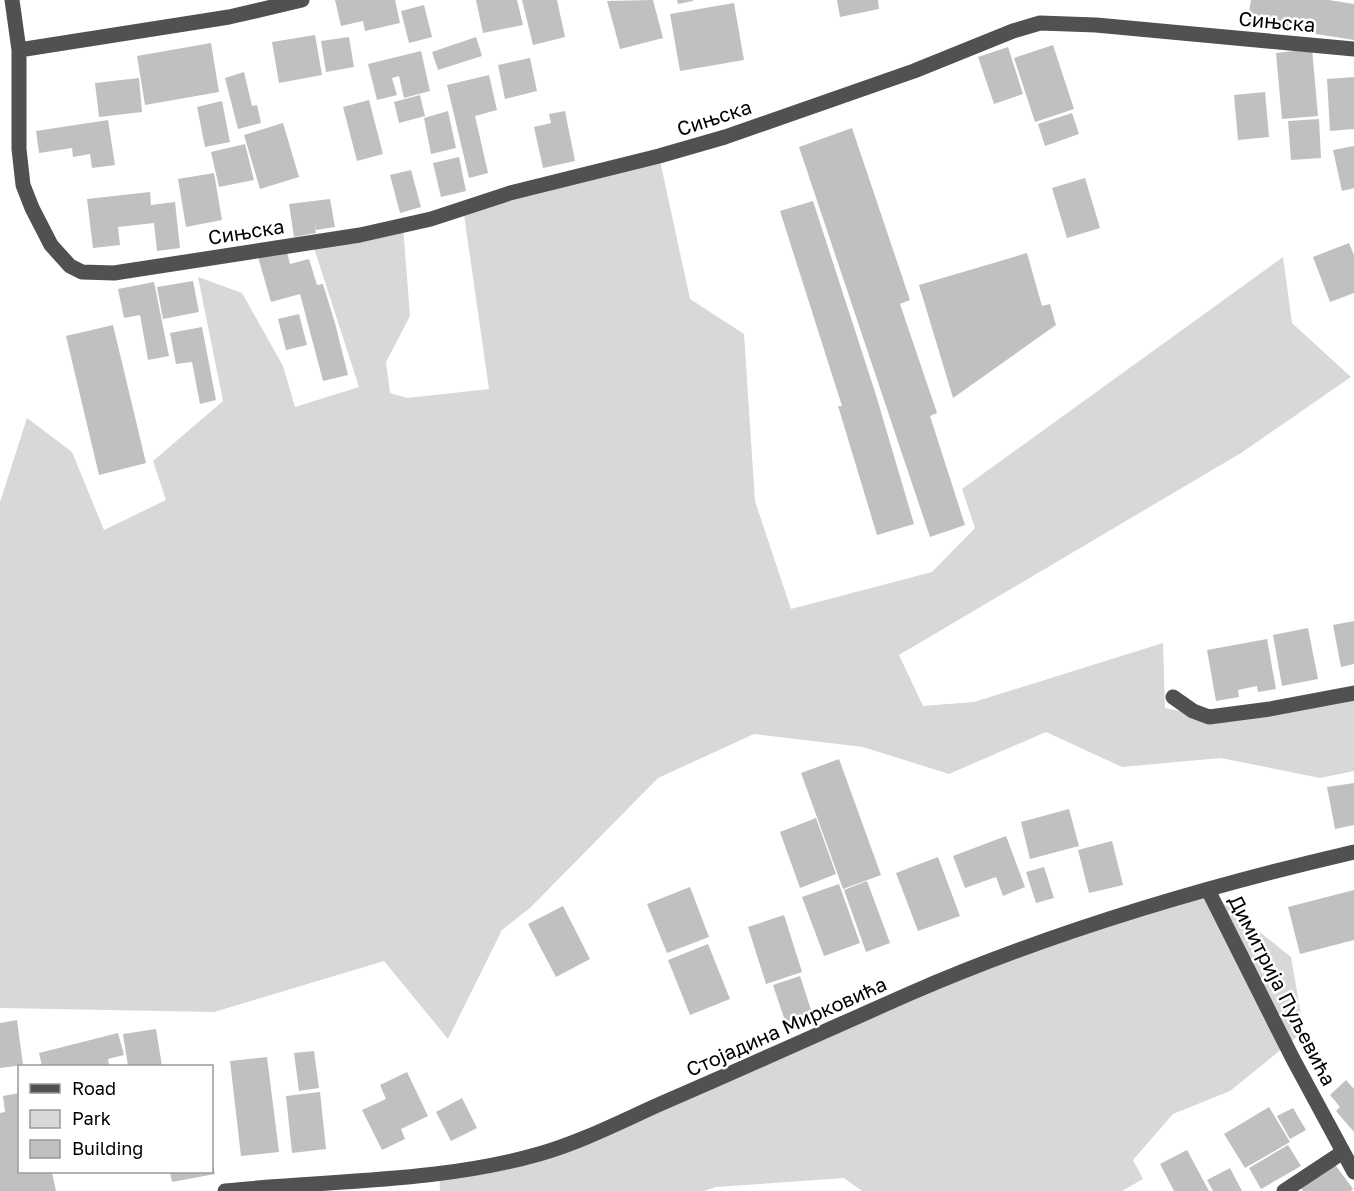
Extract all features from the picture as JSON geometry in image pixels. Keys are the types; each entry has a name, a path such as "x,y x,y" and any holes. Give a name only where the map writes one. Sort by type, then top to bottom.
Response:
{"street":[{"path":"12,0 19,50 229,17 302,0"},
{"name":"Сињска","path":"19,50 19,149 23,185 32,208 51,245 70,266 82,272 114,273 360,235 432,219 510,193 725,137 1040,23 1096,25 1354,49"},
{"path":"1173,697 1193,711 1209,717 1270,709 1354,693"},
{"name":"Стојадина Мирковића","path":"225,1191 468,1169 541,1154 1027,946 1130,912 1292,866 1354,852"},
{"name":"Димитрија Пуљевића","path":"1208,890 1354,1172"},
{"path":"1284,1191 1343,1152"}],"green space":[{"path":"659,156 690,299 744,334 755,501 791,609 932,572 975,528 962,489 1283,257 1292,323 1351,377 1241,453 899,655 923,706 974,702 1163,643 1165,708 1209,717 1354,697 1354,771 1320,778 1221,758 1122,767 1046,732 949,774 863,747 754,734 658,778 530,908 502,930 448,1039 384,961 214,1012 0,1008 0,502 27,418 72,452 104,530 166,500 153,461 223,401 198,277 242,293 283,366 295,407 359,387 312,242 403,226 410,316 386,362 390,393 407,398 489,389 463,208"},
{"path":"1208,890 1291,957 1304,1031 1230,1091 1173,1114 1133,1160 1143,1179 1122,1191 862,1191 844,1178 716,1187 704,1191 440,1191 439,1172 541,1154 913,993"}],"building":[{"path":"335,0 395,0 400,23 365,31 363,21 341,26"},
{"path":"476,0 517,0 523,25 483,33"},
{"path":"522,0 557,0 565,37 533,45"},
{"path":"653,0 663,38 620,49 607,1"},
{"path":"677,0 693,0 693,1 678,4"},
{"path":"837,0 878,0 879,9 840,17"},
{"path":"1251,0 1329,0 1354,4 1354,40 1247,23"},
{"path":"734,3 744,60 680,71 670,14"},
{"path":"424,5 432,37 409,43 401,11"},
{"path":"315,35 322,75 279,83 272,42"},
{"path":"349,37 354,67 326,72 321,41"},
{"path":"476,37 482,56 438,70 432,52"},
{"path":"211,43 219,92 145,105 137,56"},
{"path":"1053,45 1074,109 1035,122 1014,58"},
{"path":"1008,47 1023,94 994,104 978,57"},
{"path":"1312,49 1318,116 1282,119 1276,53"},
{"path":"421,51 430,91 404,98 399,76 392,78 397,95 377,100 368,64"},
{"path":"530,58 537,91 505,99 498,65"},
{"path":"244,72 252,106 257,105 261,123 238,129 225,78"},
{"path":"489,75 497,110 475,116 488,173 469,178 447,85"},
{"path":"1354,77 1354,129 1330,131 1327,79"},
{"path":"139,78 142,112 99,117 95,83"},
{"path":"1265,92 1269,137 1238,140 1234,95"},
{"path":"420,95 425,116 399,123 394,102"},
{"path":"369,100 383,154 357,161 343,107"},
{"path":"222,101 230,142 205,147 197,107"},
{"path":"448,111 456,148 431,154 424,118"},
{"path":"565,111 575,161 543,168 534,127 551,123 549,114"},
{"path":"1072,113 1079,134 1045,146 1038,124"},
{"path":"1319,119 1321,158 1291,160 1288,121"},
{"path":"108,120 115,165 92,168 90,154 73,157 72,148 39,153 36,131"},
{"path":"283,123 299,177 260,189 244,135"},
{"path":"852,128 910,300 900,304 937,413 930,416 965,525 930,537 799,147"},
{"path":"245,144 254,180 219,187 211,152"},
{"path":"1354,146 1354,188 1342,191 1333,150"},
{"path":"459,157 466,191 441,197 433,163"},
{"path":"411,170 421,207 400,213 390,175"},
{"path":"214,173 222,220 186,227 178,179"},
{"path":"1085,178 1100,228 1067,238 1052,188"},
{"path":"150,192 151,205 175,202 180,248 157,251 154,223 118,227 120,245 93,248 87,199"},
{"path":"330,199 335,227 316,230 314,220 316,233 294,237 289,204"},
{"path":"813,201 876,395 914,524 877,535 838,406 842,406 780,211"},
{"path":"1349,243 1354,255 1354,293 1330,302 1313,257"},
{"path":"286,248 290,264 309,259 317,285 323,284 348,375 323,381 300,294 271,302 258,257"},
{"path":"1027,253 1042,306 1050,304 1056,325 953,398 919,285"},
{"path":"193,281 199,312 163,319 157,287"},
{"path":"154,282 169,356 148,360 140,315 124,318 118,289"},
{"path":"299,314 307,345 286,350 278,319"},
{"path":"113,325 146,463 99,475 66,336"},
{"path":"202,327 216,400 200,404 192,362 176,364 170,333"},
{"path":"1354,621 1354,664 1341,667 1333,625"},
{"path":"1308,628 1318,679 1282,686 1273,635"},
{"path":"1267,639 1276,689 1258,692 1257,686 1238,690 1239,697 1216,701 1207,650"},
{"path":"839,759 881,875 843,889 801,773"},
{"path":"1354,783 1354,825 1335,829 1327,787"},
{"path":"1069,809 1079,846 1030,859 1021,822"},
{"path":"816,818 836,874 800,888 780,832"},
{"path":"1006,836 1025,887 1003,896 996,877 965,888 953,856"},
{"path":"1112,841 1123,885 1089,893 1078,850"},
{"path":"938,857 960,916 918,931 896,873"},
{"path":"1044,867 1054,898 1036,903 1026,872"},
{"path":"867,881 890,943 866,952 844,890"},
{"path":"839,884 860,943 824,956 802,897"},
{"path":"690,887 709,937 667,953 647,904"},
{"path":"1354,890 1354,940 1300,954 1288,907"},
{"path":"563,906 590,959 556,977 528,924"},
{"path":"784,915 802,972 766,984 748,927"},
{"path":"708,944 730,999 690,1015 668,960"},
{"path":"800,976 814,1019 787,1027 773,985"},
{"path":"17,1020 23,1065 0,1068 0,1023"},
{"path":"156,1029 162,1065 128,1065 123,1034"},
{"path":"118,1033 124,1055 108,1059 109,1065 42,1065 39,1053"},
{"path":"314,1051 319,1088 299,1091 294,1053"},
{"path":"267,1057 279,1152 241,1156 230,1061"},
{"path":"407,1072 428,1116 401,1129 405,1139 382,1150 362,1110 386,1099 380,1085"},
{"path":"1346,1080 1354,1089 1354,1132 1336,1111 1340,1107 1330,1095"},
{"path":"320,1092 326,1149 292,1153 286,1096"},
{"path":"18,1093 18,1173 52,1173 56,1191 0,1191 0,1113 5,1112 3,1096"},
{"path":"462,1098 477,1128 451,1141 436,1112"},
{"path":"1269,1107 1290,1142 1245,1168 1224,1134"},
{"path":"1293,1108 1306,1130 1290,1139 1277,1116"},
{"path":"1288,1145 1301,1166 1261,1189 1249,1168"},
{"path":"1187,1150 1209,1191 1174,1191 1160,1164"},
{"path":"1334,1163 1353,1189 1351,1191 1303,1191 1300,1187"},
{"path":"213,1165 215,1174 172,1182 170,1173 213,1173"},
{"path":"1230,1168 1242,1191 1213,1191 1207,1180"}]}
